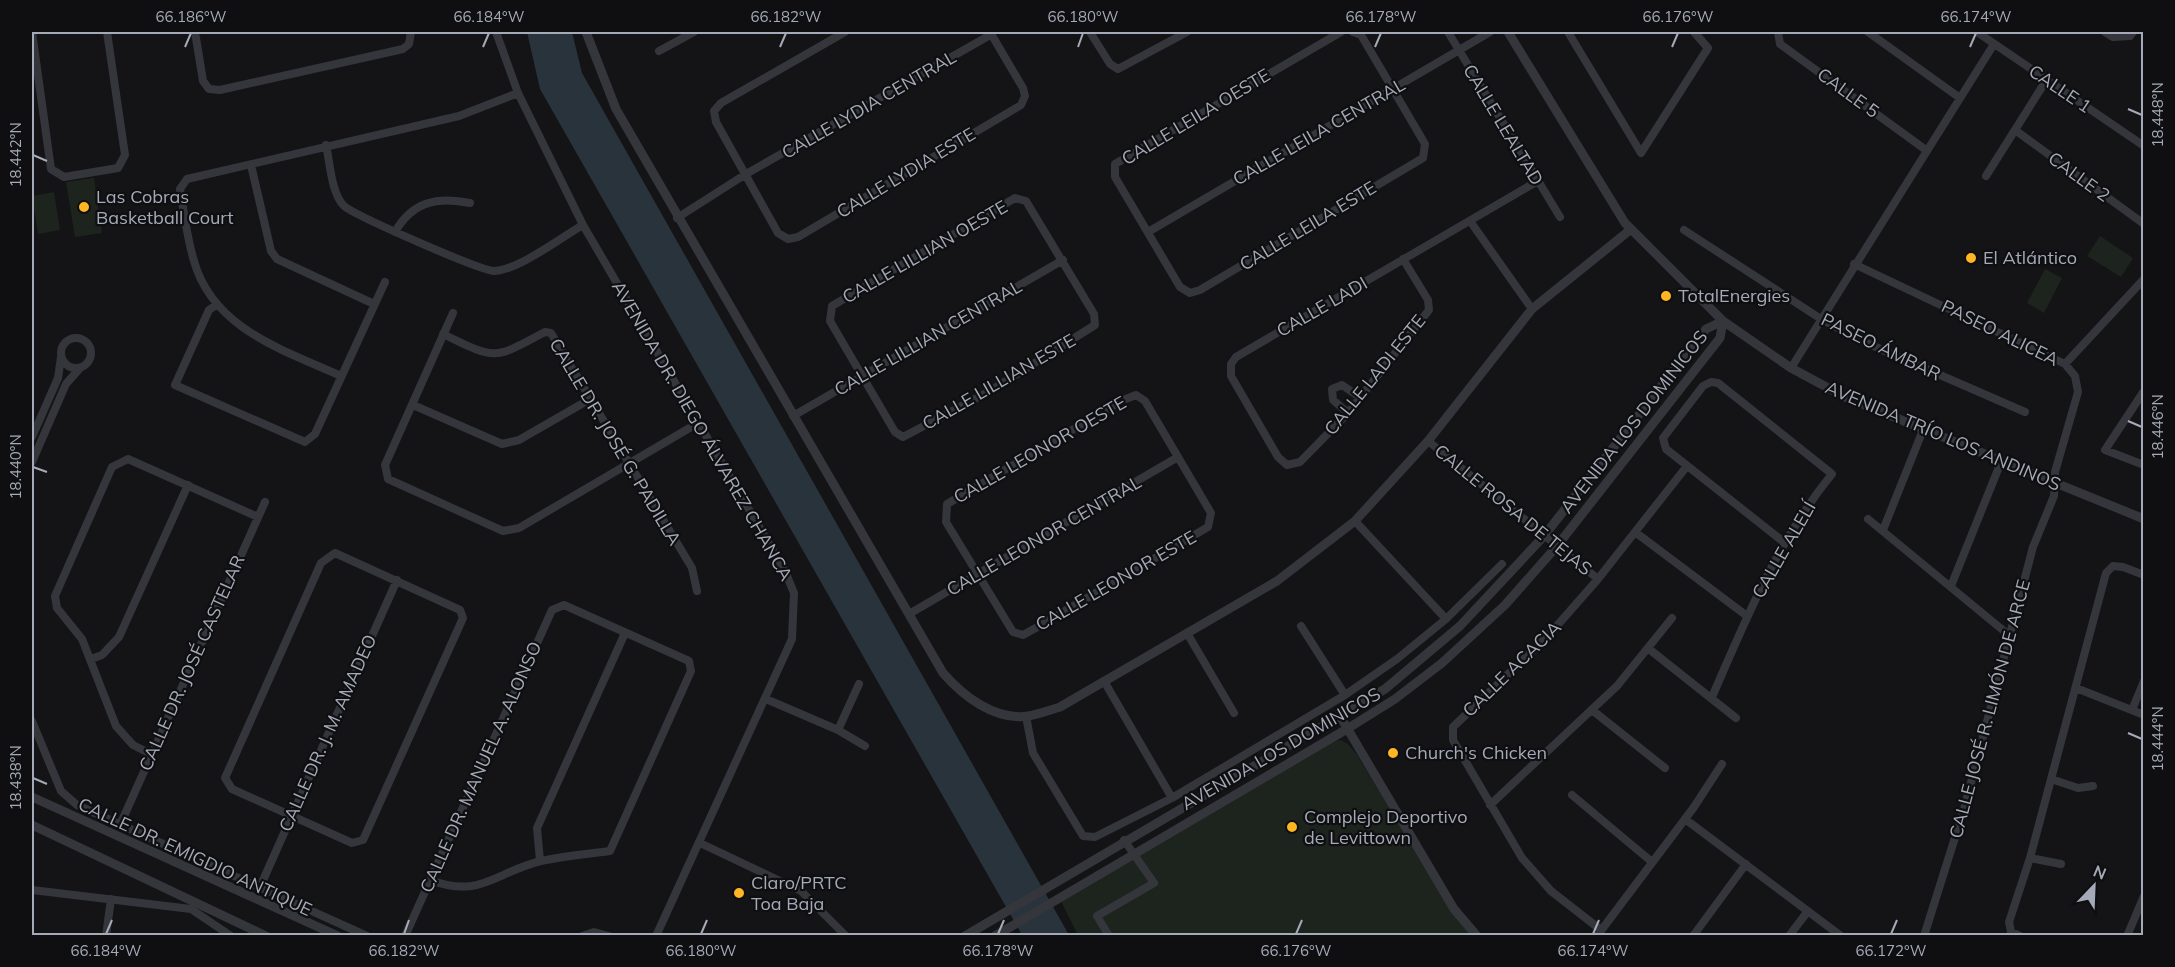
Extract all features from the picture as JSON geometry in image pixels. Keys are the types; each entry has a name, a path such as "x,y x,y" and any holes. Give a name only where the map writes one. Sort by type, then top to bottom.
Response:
{"street":[{"path":"32,32 51,169 64,177 118,168 125,155 107,32"},
{"path":"195,32 203,81 209,89 220,90 403,49 409,44 411,32"},
{"name":"AVENIDA DR. DIEGO ÁLVAREZ CHANCA","path":"496,32 518,93 584,225 785,571 794,593 792,639 656,936"},
{"path":"586,32 616,109 677,218 943,673 960,693 993,711 1026,716 1060,707 1277,581 1355,521 1428,441 1532,309 1630,230"},
{"path":"659,51 684,34 694,32"},
{"path":"746,174 716,122 714,111 721,103 845,32"},
{"path":"1090,32 1110,64 1118,69 1187,32"},
{"name":"CALLE LEILA OESTE","path":"1148,232 1115,177 1115,164 1341,32"},
{"path":"1353,32 1361,34 1393,89"},
{"name":"CALLE LEALTAD","path":"1448,32 1536,182 1560,217"},
{"name":"CALLE LEILA CENTRAL","path":"1148,232 1490,32"},
{"name":"AVENIDA TRÍO LOS ANDINOS","path":"1508,32 1630,230 1723,321 1791,368 1845,397 2144,519"},
{"path":"1568,32 1641,153 1708,48 1694,32"},
{"name":"CALLE 5","path":"1778,32 1780,44 1926,150"},
{"path":"1868,32 1960,98"},
{"name":"CALLE 1","path":"1977,32 2144,146"},
{"path":"2105,32 2113,37 2130,36 2133,32"},
{"name":"CALLE LYDIA CENTRAL","path":"677,218 746,174 991,33"},
{"name":"CALLE LYDIA ESTE","path":"746,174 778,233 788,239 798,237 1021,105 1025,96 1023,88 991,33"},
{"path":"1791,368 1854,264 1994,44"},
{"path":"1986,176 2047,79"},
{"name":"CALLE LEILA ESTE","path":"1148,232 1180,287 1190,292 1200,290 1423,158 1425,144 1393,89"},
{"path":"341,376 246,332 216,305 194,263 180,189 188,179 326,145 459,117 518,93"},
{"name":"CALLE 2","path":"2015,130 2144,224"},
{"path":"326,145 335,189 344,205 395,232 493,272 510,267 584,225"},
{"path":"251,165 271,251 277,259 374,304"},
{"name":"CALLE LADI","path":"1306,456 1300,462 1287,465 1278,457 1231,376 1231,364 1236,357 1536,182"},
{"name":"CALLE LILLIAN OESTE","path":"861,376 830,321 832,306 1001,206 1015,198 1026,201 1063,260"},
{"path":"395,232 404,216 417,206 454,199 470,203"},
{"path":"1470,220 1532,309"},
{"name":"PASEO ÁMBAR","path":"1684,230 1821,319 1862,341 2025,412"},
{"name":"CALLE LADI ESTE","path":"1306,456 1348,413 1429,310 1428,300 1403,259"},
{"name":"CALLE LILLIAN CENTRAL","path":"793,416 1063,260"},
{"name":"CALLE LILLIAN ESTE","path":"861,376 895,432 903,437 990,391 1095,325 1095,314 1063,260"},
{"name":"PASEO ALICEA","path":"1854,264 2065,364 2075,376 2078,392 2055,472 2055,483"},
{"path":"2065,364 2144,279"},
{"path":"216,305 209,310 175,385 305,442 315,434 385,282"},
{"path":"453,313 386,465 388,479 503,531 519,528 698,423"},
{"name":"AVENIDA LOS DOMINICOS","path":"965,936 978,926 1124,840 1385,689 1460,626 1544,536 1706,328 1723,321"},
{"name":"AVENIDA LOS DOMINICOS","path":"995,936 1347,729 1395,699 1442,663 1505,605 1557,546 1720,338 1723,321"},
{"name":"CALLE DR. JOSÉ G. PADILLA","path":"442,334 477,351 492,355 504,354 545,332 551,333 692,568 697,591"},
{"path":"32,437 34,424 58,378 61,355 66,342 75,338 84,340 91,353 88,362 66,384 32,462"},
{"path":"61,355 66,364 80,368"},
{"name":"CALLE ALELÍ","path":"1687,466 1666,449 1664,438 1703,386 1711,382 1718,383 1832,474 1805,508 1785,543 1747,616 1712,696"},
{"path":"1348,413 1333,400 1332,389 1342,385 1360,398"},
{"path":"2144,391 2105,450 2144,465"},
{"name":"CALLE LEONOR OESTE","path":"977,574 946,522 947,504 1123,400 1136,395 1145,401 1179,457"},
{"path":"413,405 502,444 519,440 592,398"},
{"path":"34,424 46,429"},
{"path":"1882,530 1923,430"},
{"name":"CALLE ROSA DE TEJAS","path":"1428,441 1598,579"},
{"name":"CALLE LEONOR CENTRAL","path":"909,615 1179,457"},
{"name":"CALLE LEONOR ESTE","path":"977,574 1013,632 1023,635 1041,626 1208,526 1210,513 1179,457"},
{"path":"151,754 133,745 116,726 92,659 82,639 57,608 55,597 112,467 128,459 258,517"},
{"path":"1951,586 2001,462"},
{"path":"1687,466 1785,543"},
{"name":"CALLE ACACIA","path":"1599,933 1551,891 1522,858 1453,740 1453,727 1548,636 1598,579 1687,466"},
{"name":"CALLE JOSÉ R. LIMÓN DE ARCE","path":"1924,936 1964,809 2033,547 2054,496 2055,483"},
{"path":"92,659 102,655 120,637 188,485"},
{"name":"CALLE DR. JOSÉ CASTELAR","path":"120,825 265,502"},
{"path":"1868,519 2010,636"},
{"path":"1355,521 1446,619"},
{"path":"1635,532 1747,616"},
{"path":"335,553 460,610 463,618 363,840 352,843 291,816 232,789 225,778 321,563 335,553"},
{"path":"1026,716 1033,753 1083,836 1095,837 1172,798 1345,695 1397,659 1446,619 1502,564"},
{"path":"2020,936 2011,932 2009,922 2030,858 2106,573 2113,566 2123,567 2144,575"},
{"name":"CALLE DR. J. M. AMADEO","path":"260,887 397,580"},
{"name":"CALLE DR. MANUEL A. ALONSO","path":"405,936 552,610 564,605 625,633"},
{"path":"1490,805 1592,710 1649,649 1672,618"},
{"path":"1301,626 1345,695"},
{"path":"430,880 451,887 468,888 540,861 610,851 691,671 689,661 625,633 537,828 540,861"},
{"path":"1187,633 1234,713"},
{"path":"1649,649 1712,696 1736,718"},
{"path":"1104,681 1172,798"},
{"path":"2132,710 2144,681"},
{"path":"838,730 859,684"},
{"path":"2076,688 2144,715"},
{"path":"766,699 838,730 865,746"},
{"path":"1592,710 1665,768"},
{"path":"1340,716 1454,909 1477,936"},
{"name":"CALLE DR. EMIGDIO ANTIQUE","path":"32,722 61,791 77,805 368,936"},
{"path":"1599,933 1685,819 1722,764"},
{"path":"2051,779 2078,788 2093,786"},
{"path":"1572,795 1652,862"},
{"path":"32,797 338,936"},
{"path":"1685,819 1841,936"},
{"path":"32,825 266,936"},
{"path":"1109,936 1097,916 1154,883 1124,840"},
{"path":"700,843 801,891 846,936"},
{"path":"2030,858 2061,864"},
{"path":"1694,936 1746,864"},
{"path":"32,890 191,909 231,936"},
{"path":"2127,936 2144,896"},
{"path":"106,936 111,899"},
{"path":"1789,936 1808,911"},
{"path":"582,936 594,932 609,936"}],"shaded area":[{"path":"527,32 572,32 582,73 1069,935 1022,935 540,89"},
{"name":"Las Cobras Basketball Court","path":"94,178 102,233 75,237 66,182"},
{"path":"54,192 60,230 38,234 32,196"},
{"path":"2100,236 2133,258 2121,277 2087,256"},
{"path":"2045,269 2062,278 2044,313 2027,303"},
{"name":"Complejo Deportivo de Levittown","path":"1340,740 1348,744 1357,755 1452,911 1474,935 1078,935 1060,899 1327,743"}],"place":[{"name":"Las Cobras Basketball Court","path":"84,207"},
{"name":"El Atlántico","path":"1971,258"},
{"name":"TotalEnergies","path":"1666,296"},
{"name":"Church's Chicken","path":"1393,753"},
{"name":"Complejo Deportivo de Levittown","path":"1292,827"},
{"name":"Claro/PRTC Toa Baja","path":"739,893"}]}
